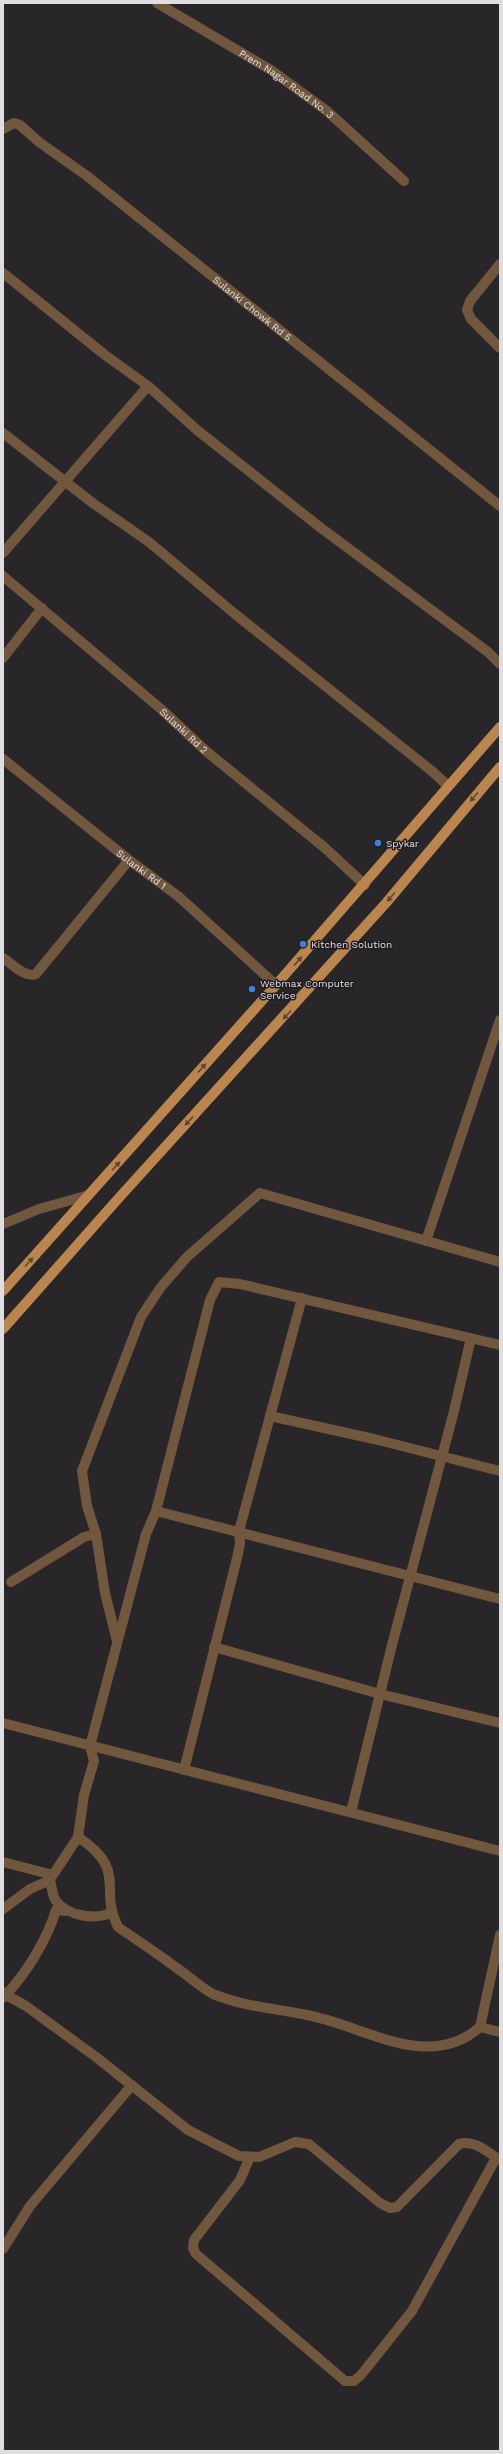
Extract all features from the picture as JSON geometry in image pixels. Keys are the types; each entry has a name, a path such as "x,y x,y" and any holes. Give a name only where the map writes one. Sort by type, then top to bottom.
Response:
{"main road":[{"path":"3,1291 276,986 500,727"},
{"path":"3,1330 117,1200 381,909 500,767"}],"street":[{"name":"Prem Nagar Road No. 3","path":"157,3 271,70 327,111 404,181"},
{"name":"Sulanki Chowk Rd 5","path":"3,129 14,123 20,125 39,142 87,176 194,260 500,506"},
{"path":"500,264 470,301 467,310 471,319 484,334 500,348"},
{"path":"5,274 99,350 148,386 197,430 321,528 488,652 500,664"},
{"path":"3,553 148,386"},
{"path":"3,433 65,481 149,542 241,619 433,772 448,786"},
{"name":"Sulanki Rd 2","path":"3,576 161,709 206,751 325,848 365,884"},
{"path":"3,658 42,608"},
{"name":"Sulanki Rd 1","path":"3,759 129,860 178,896 276,986"},
{"path":"3,958 24,973 32,976 36,974 129,860"},
{"path":"426,1241 500,1020"},
{"path":"117,1643 105,1594 96,1534 87,1506 82,1471 141,1317 161,1287 187,1257 260,1192 500,1262"},
{"path":"3,1224 38,1209 90,1195"},
{"path":"3,1909 30,1889 51,1878 78,1837 84,1795 94,1761 90,1746 146,1534 156,1510 210,1300 219,1282 240,1284 500,1345"},
{"path":"184,1770 240,1544 239,1531 302,1298"},
{"path":"351,1812 471,1338"},
{"path":"270,1416 500,1471"},
{"path":"156,1510 500,1599"},
{"path":"11,1582 84,1537 96,1534"},
{"path":"214,1647 380,1694 500,1723"},
{"path":"3,1723 500,1851"},
{"path":"78,1837 92,1847 105,1862 111,1878 111,1914 118,1927 211,1993 240,2003 273,2011 308,2015 400,2044 421,2047 447,2044 472,2034 480,2027 500,1935"},
{"path":"3,1862 51,1878"},
{"path":"51,1878 55,1900 66,1911"},
{"path":"111,1914 101,1917 56,1910 48,1932 29,1964 4,1995 26,2006 132,2085 188,2130 239,2156 259,2157 294,2142 310,2144 380,2204 390,2208 397,2207 459,2144 466,2142 476,2144 498,2159 402,2325 361,2375 354,2381 345,2381 196,2254 192,2248 194,2240 240,2180 250,2157"},
{"path":"480,2027 500,2032"},
{"path":"3,2249 30,2206 132,2085"}],"place":[{"name":"Spykar","path":"378,843"},
{"name":"Kitchen Solution","path":"303,944"},
{"name":"Webmax Computer Service","path":"252,989"}]}
